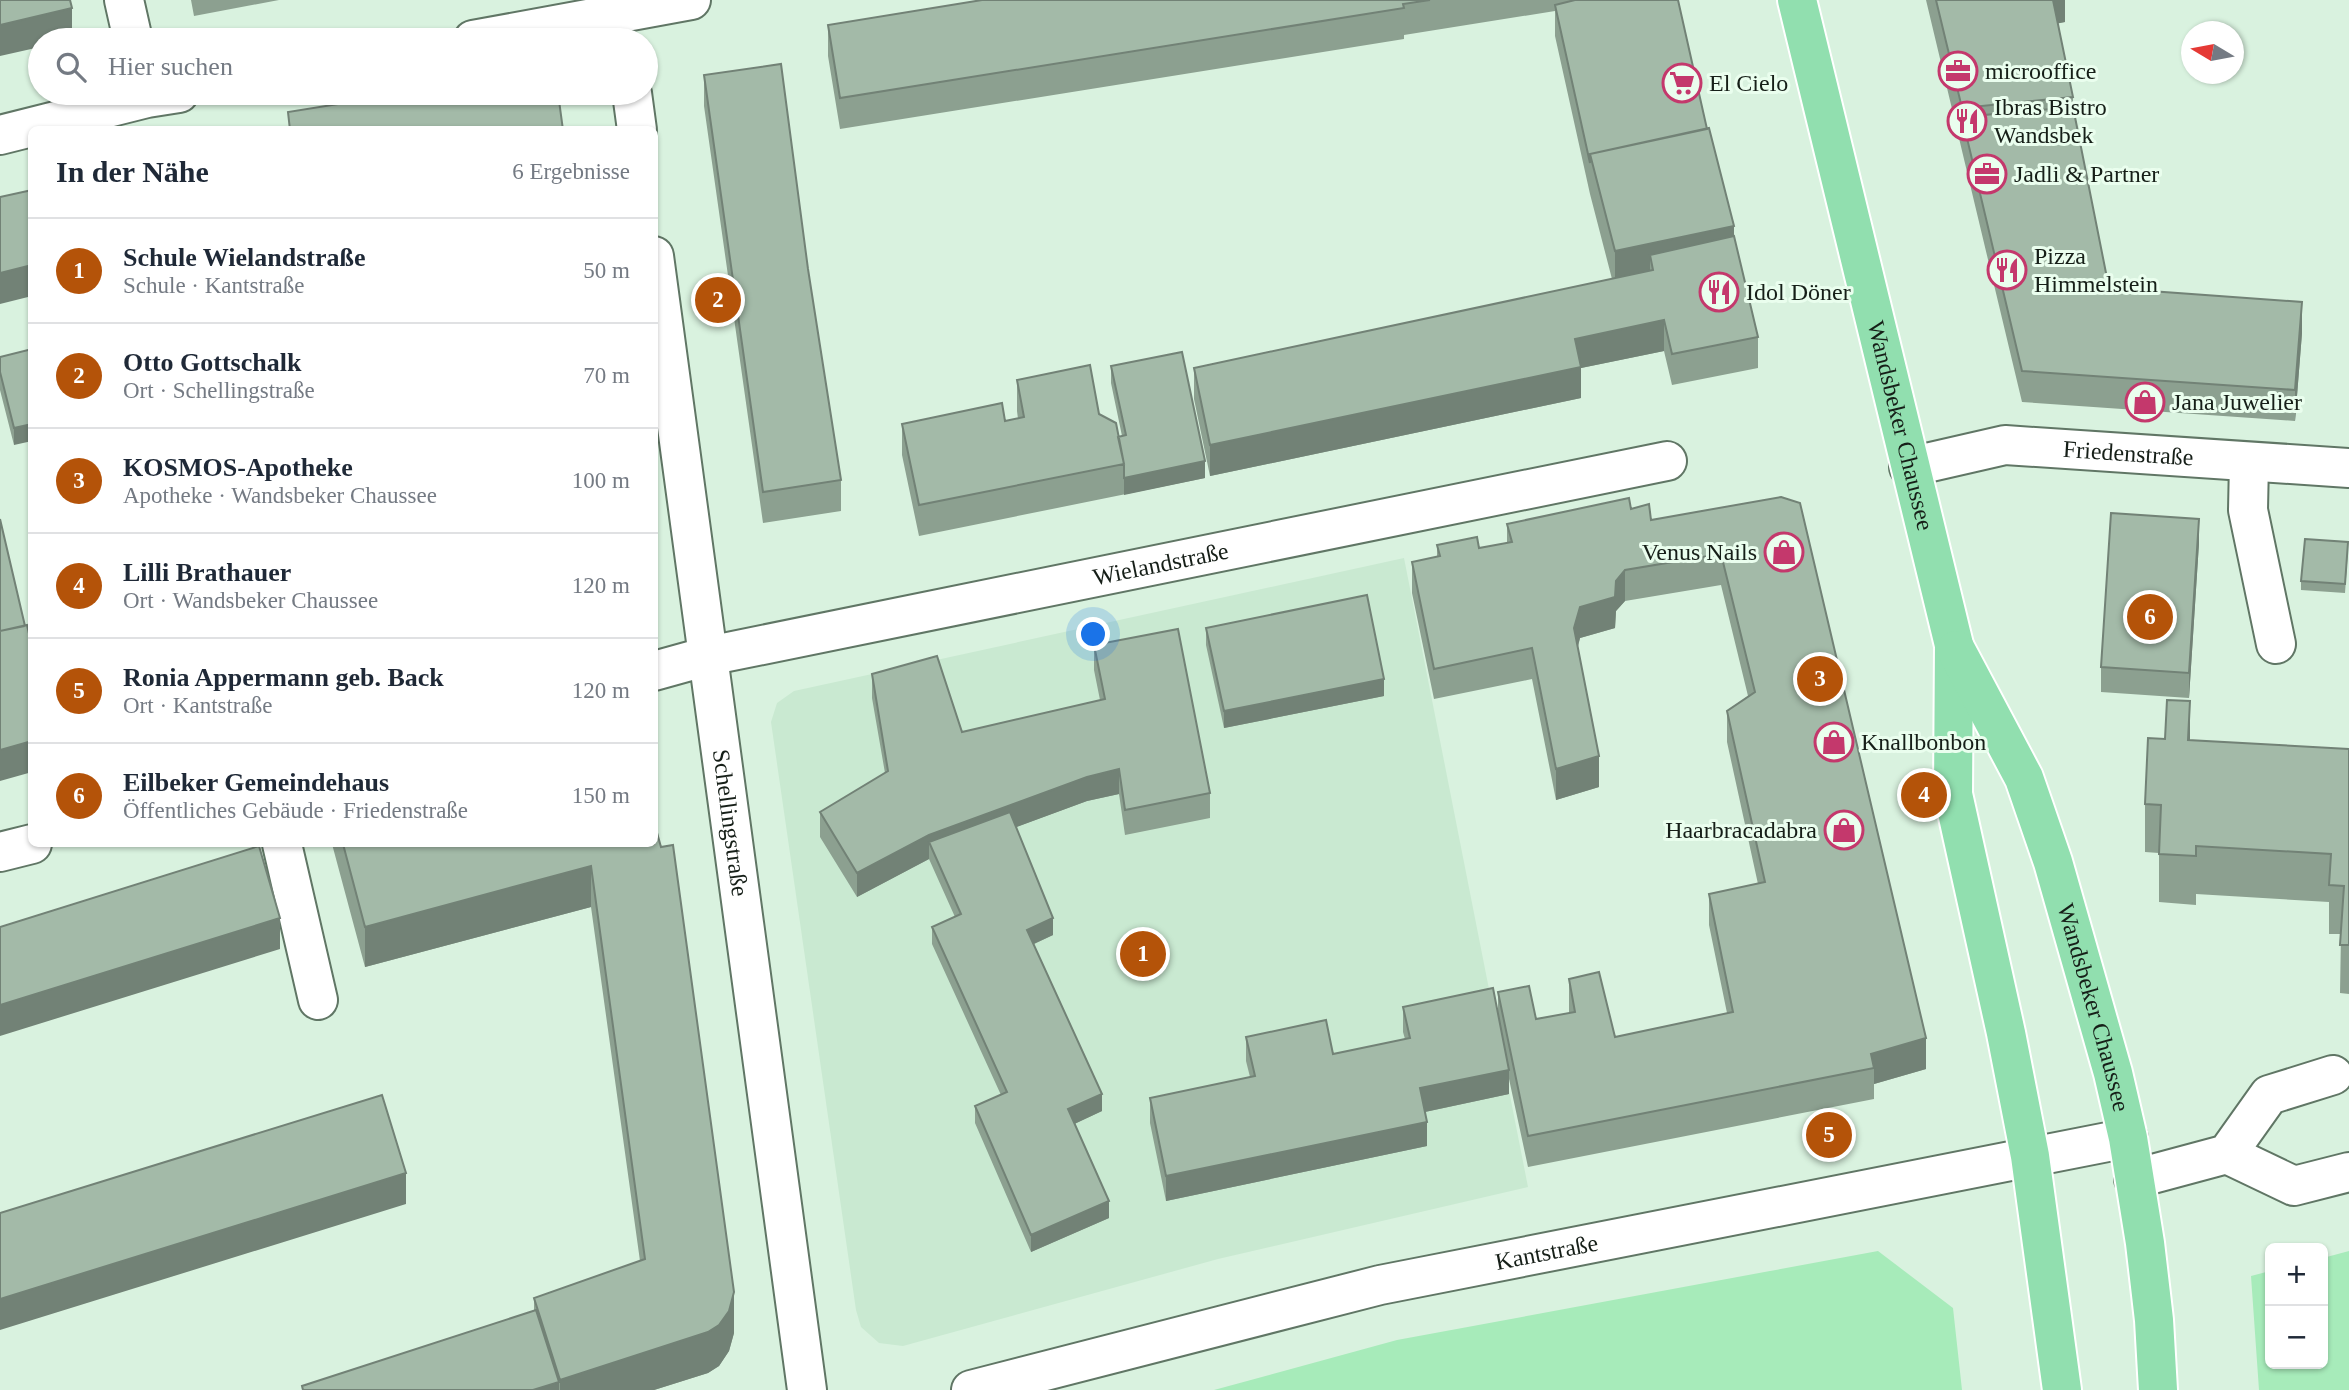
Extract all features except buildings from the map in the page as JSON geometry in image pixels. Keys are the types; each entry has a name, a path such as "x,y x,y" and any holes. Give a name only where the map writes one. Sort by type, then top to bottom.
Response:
{"main road":[{"name":"Wandsbeker Chaussee","path":"1797,0 1954,645 2024,778 2053,862 2113,1073 2134,1179 2152,1306 2158,1390"},
{"name":"Wandsbeker Chaussee","path":"1954,645 1953,794 2006,1033 2030,1156 2062,1390"}],"street":[{"path":"124,0 130,28"},
{"path":"554,28 622,18 691,0"},
{"path":"44,126 146,105"},
{"path":"634,105 636,126"},
{"path":"0,135 28,129"},
{"name":"Schellingstraße","path":"658,286 807,1390"},
{"name":"Friedenstraße","path":"1909,467 2005,445 2349,468"},
{"name":"Wielandstraße","path":"658,670 708,656 1667,461"},
{"path":"2249,461 2248,510 2276,644"},
{"path":"0,852 28,845"},
{"path":"283,847 318,1000"},
{"path":"2134,1179 2227,1154 2269,1095 2333,1075"},
{"name":"Kantstraße","path":"971,1390 1380,1285 2128,1138"},
{"path":"2227,1154 2294,1186 2349,1172"}],"shaded area":[{"path":"1404,558 1528,1187 1218,1259 903,1346 879,1343 861,1327 856,1310 771,722 777,703 794,691"}],"green space":[{"path":"1878,1251 1953,1308 1962,1390 1214,1390 1397,1340"},
{"path":"2349,1251 2349,1390 2259,1390 2251,1276 2265,1272 2265,1369 2328,1369 2328,1257"}],"place":[{"name":"microoffice","path":"1958,71"},
{"name":"El Cielo","path":"1682,83"},
{"name":"Ibras Bistro Wandsbek","path":"1967,121"},
{"name":"Jadli & Partner","path":"1987,174"},
{"name":"Pizza Himmelstein","path":"2007,270"},
{"name":"Idol Döner","path":"1719,292"},
{"name":"Otto Gottschalk","path":"718,300"},
{"name":"Jana Juwelier","path":"2145,402"},
{"name":"Venus Nails","path":"1784,552"},
{"name":"Eilbeker Gemeindehaus","path":"2150,617"},
{"name":"KOSMOS-Apotheke","path":"1820,679"},
{"name":"Knallbonbon","path":"1834,742"},
{"name":"Lilli Brathauer","path":"1924,795"},
{"name":"Haarbracadabra","path":"1844,830"},
{"name":"Schule Wielandstraße","path":"1143,954"},
{"name":"Ronia Appermann geb. Back","path":"1829,1135"}]}
